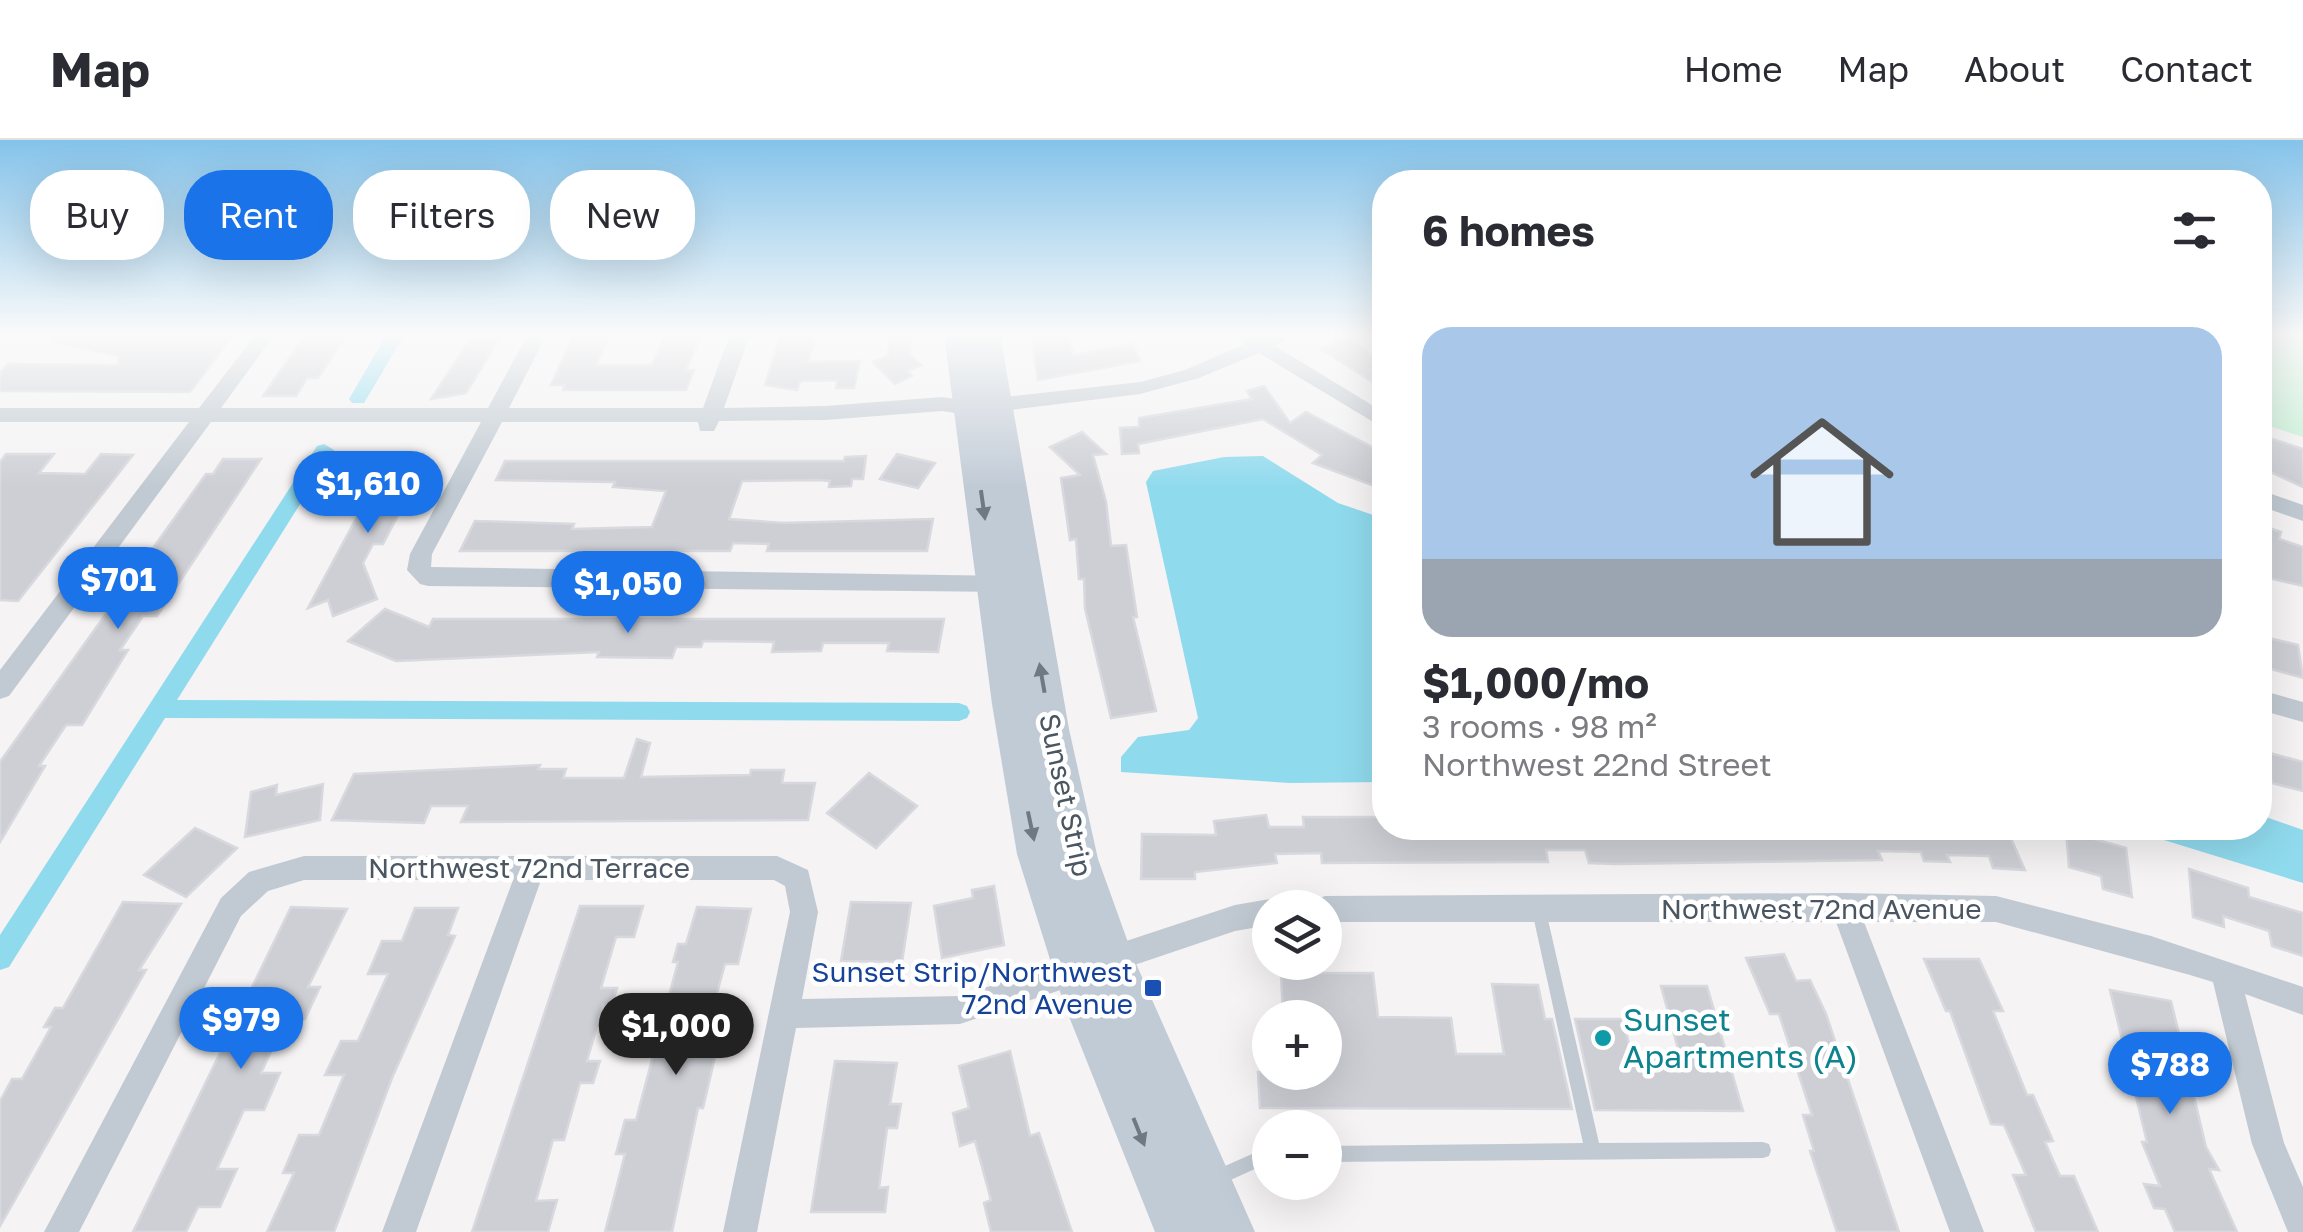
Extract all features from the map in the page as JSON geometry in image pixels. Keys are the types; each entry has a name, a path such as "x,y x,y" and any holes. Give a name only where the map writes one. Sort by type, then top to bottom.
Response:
{"street":[{"path":"0,689 228,385"},
{"path":"512,385 421,554 419,570 428,578 1010,584"},
{"path":"708,423 722,385"},
{"name":"Sunset Strip","path":"975,385 983,407"},
{"name":"Sunset Strip","path":"983,385 983,407 1010,584 1077,858 1094,966 1180,1232"},
{"path":"0,415 201,422 708,423 836,428 944,420 983,407 1151,385"},
{"path":"1325,385 1372,414"},
{"path":"0,431 201,422"},
{"path":"2272,502 2303,513"},
{"path":"2272,703 2303,712"},
{"name":"Northwest 72nd Terrace","path":"61,1232 231,907 259,882 304,868 777,868 798,879 804,912 786,1014"},
{"path":"399,1232 531,868"},
{"path":"1844,906 1967,1232"},
{"name":"Northwest 72nd Avenue","path":"1342,909 1540,911 1844,906 1996,909 2073,926 2225,972 2303,1001"},
{"path":"740,1232 786,1014 960,1010 1252,915"},
{"name":"Sunset Strip","path":"1094,966 1208,1182 1224,1230"},
{"path":"2225,972 2268,1144 2303,1227"}],"lane":[{"path":"1540,911 1592,1151"},
{"path":"1342,1154 1764,1150"},
{"path":"1208,1182 1252,1162"}],"green space":[{"path":"2272,385 2303,385 2303,437 2272,427"}],"water":[{"path":"1263,456 1338,503 1372,515 1372,782 1290,783 1121,772 1121,757 1138,737 1189,730 1198,718 1146,482 1153,471 1224,457"},
{"path":"2272,819 2303,830 2303,883 2164,840 2272,840"}],"building":[{"path":"0,385 195,385 190,392 0,391"},
{"path":"271,385 303,385 296,396 263,396"},
{"path":"440,385 471,385 466,393 431,399"},
{"path":"551,385 688,385 686,390 563,390 565,385"},
{"path":"765,385 799,385 797,390"},
{"path":"1264,386 1290,423 1306,412 1372,447 1372,485 1313,463 1322,455 1263,419 1138,444 1139,453 1122,454 1120,428 1139,427 1139,418 1252,399 1247,391"},
{"path":"1082,432 1106,454 1093,455 1106,502 1111,546 1126,545 1137,617 1133,617 1156,711 1111,718 1085,608 1084,579 1079,579 1076,539 1070,540 1061,478 1080,475 1050,447"},
{"path":"2272,439 2303,449 2303,487 2272,473"},
{"path":"6,454 54,454 39,473 85,474 101,454 133,455 18,601 0,600 0,462"},
{"path":"391,454 423,454 415,470 422,469 383,544 373,544 363,563 377,599 333,616 328,600 308,608"},
{"path":"897,454 935,463 918,488 880,479"},
{"path":"866,456 863,479 852,479 851,486 829,487 830,481 818,480 742,481 729,519 784,523 933,519 927,551 767,551 769,544 733,543 730,551 460,551 475,521 574,524 572,529 652,527 666,491 613,487 615,482 496,480 505,461 844,461 845,457"},
{"path":"223,459 261,459 157,616 143,616 120,650 128,650 82,725 66,725 39,766 45,766 0,842 0,762 206,474 213,474"},
{"path":"2272,529 2281,532 2279,539 2303,547 2303,586 2272,579"},
{"path":"385,609 429,627 433,619 944,619 938,652 887,651 889,643 823,643 821,651 772,652 774,642 703,641 701,647 676,647 672,658 597,657 599,652 396,661 348,641"},
{"path":"2272,639 2298,645 2303,678 2272,669"},
{"path":"637,739 650,743 641,777 750,775 751,770 784,770 782,783 815,783 808,820 461,822 468,806 431,806 424,823 332,820 354,774 540,765 538,769 566,769 563,778 624,778"},
{"path":"2272,754 2303,762 2303,791 2272,783"},
{"path":"869,773 917,806 876,848 827,813"},
{"path":"323,784 320,820 245,837 251,792 277,785 276,795"},
{"path":"1266,815 1269,827 1304,827 1303,817 1372,817 1372,840 2012,840 2025,870 1993,868 1989,856 1947,855 1950,862 1924,861 1921,852 1878,851 1882,860 1615,864 1589,863 1585,850 1546,850 1548,862 1322,863 1321,853 1275,854 1277,863 1195,872 1195,879 1141,879 1142,834 1216,835 1214,821"},
{"path":"195,828 237,848 186,897 144,875"},
{"path":"2067,840 2098,840 2126,848 2132,897 2103,889 2101,876 2069,867"},
{"path":"2189,869 2248,888 2249,897 2303,913 2303,956 2272,946 2269,931 2223,916 2224,927 2193,917"},
{"path":"994,886 1004,945 942,958 934,906 973,898 972,890"},
{"path":"123,902 181,904 139,970 146,970 0,1226 0,1101 12,1079 22,1079 51,1027 44,1027 55,1008 63,1008"},
{"path":"851,902 911,903 902,962 841,961"},
{"path":"580,906 643,906 634,937 616,937 601,988 617,988 612,1005 603,1005 587,1061 600,1061 593,1083 580,1083 564,1140 553,1140 536,1201 557,1200 548,1232 472,1232"},
{"path":"291,907 347,909 308,987 320,987 305,1019 286,1019 261,1073 280,1073 264,1110 244,1110 217,1169 237,1169 220,1207 198,1207 186,1232 133,1232"},
{"path":"697,907 751,909 738,964 725,964 703,1044 718,1044 703,1108 698,1108 672,1232 605,1232 625,1154 616,1154 625,1120 636,1120 678,962 673,962 678,944 686,944"},
{"path":"415,908 458,908 448,935 455,936 392,1078 334,1232 267,1232 294,1173 283,1173 299,1135 319,1135 344,1075 325,1075 341,1041 358,1041 388,974 368,974 382,941 402,941"},
{"path":"1784,954 1796,981 1810,980 1826,1014 1899,1232 1837,1232 1810,1151 1814,1151 1803,1115 1812,1115 1779,1014 1770,1014 1746,958"},
{"path":"1924,959 1979,959 2003,1011 1993,1011 2027,1095 2033,1095 2053,1141 2045,1142 2060,1176 2074,1176 2098,1232 2036,1232 2013,1175 2026,1175 2004,1125 1991,1124 1950,1011 1946,1011"},
{"path":"1342,973 1373,973 1378,1017 1451,1018 1456,1054 1504,1054 1492,984 1538,985 1545,1019 1552,1019 1572,1109 1260,1108 1259,1090 1342,1090 1342,1000 1282,1000 1281,980 1342,980"},
{"name":"Sunset Apartments (A)","path":"1661,986 1707,986 1743,1111 1595,1110 1575,1019 1623,1019 1632,1056 1680,1056"},
{"path":"2110,990 2171,1001 2206,1147 2219,1170 2209,1169 2237,1232 2175,1232 2165,1209 2154,1208 2144,1184 2160,1186 2142,1142 2147,1142"},
{"path":"1010,1051 1030,1136 1039,1133 1072,1232 991,1232 984,1203 991,1200 975,1141 960,1146 953,1113 969,1108 959,1066"},
{"path":"835,1061 897,1063 890,1104 901,1104 897,1128 887,1128 879,1188 888,1187 885,1212 811,1212"}],"waterway":[{"path":"358,399 366,385"},
{"path":"0,958 324,450"},
{"path":"161,709 959,712"}],"place":[{"name":"Sunset Strip/Northwest 72nd Avenue","path":"1153,988"},
{"name":"Sunset Apartments (A)","path":"1603,1038"}]}
